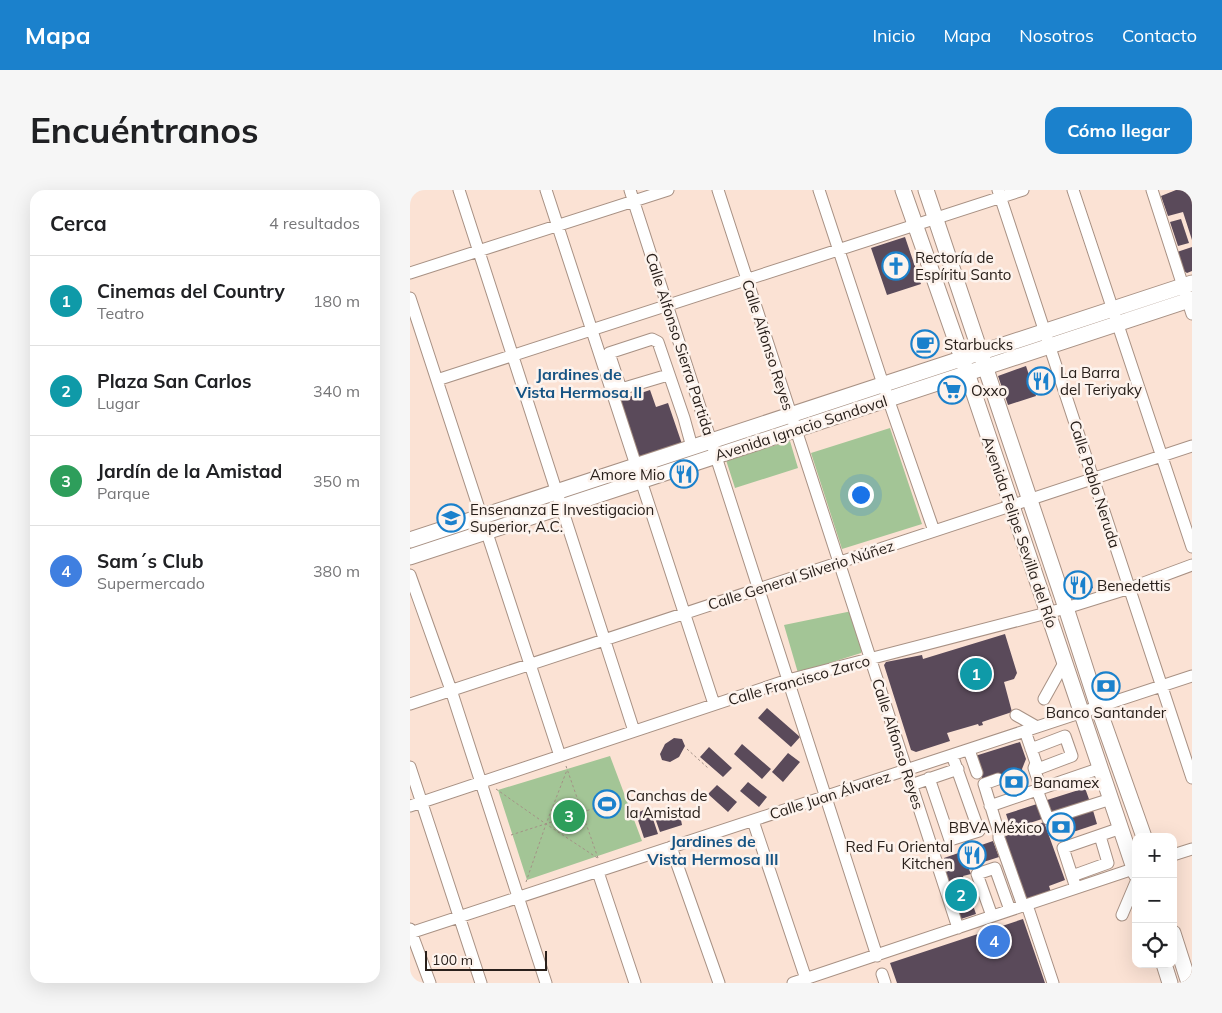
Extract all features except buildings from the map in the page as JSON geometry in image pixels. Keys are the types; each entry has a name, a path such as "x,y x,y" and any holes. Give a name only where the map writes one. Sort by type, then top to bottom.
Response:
{"main road":[{"name":"Avenida Felipe Sevilla del Río","path":"903,190 962,358 1132,863"},
{"name":"Avenida Felipe Sevilla del Río","path":"926,190 1098,707 1143,833"},
{"name":"Avenida Ignacio Sandoval","path":"410,540 636,465 690,440 791,414 1187,284"},
{"name":"Avenida Ignacio Sandoval","path":"410,557 1118,324 1191,305"},
{"path":"1177,939 1186,954 1189,983"},
{"path":"1165,968 1170,983"}],"street":[{"path":"459,190 634,731"},
{"path":"546,190 714,704"},
{"path":"410,273 558,225 632,196 668,190"},
{"name":"Calle Alfonso Reyes","path":"718,190 958,928"},
{"path":"819,190 882,384 934,531"},
{"path":"437,380 935,219 999,194 1023,190"},
{"path":"1073,190 1192,547"},
{"path":"1152,190 1187,284 1191,305"},
{"name":"Calle Pablo Neruda","path":"999,194 1192,778"},
{"name":"Calle Alfonso Sierra Partida","path":"632,196 877,956"},
{"path":"410,298 560,756"},
{"path":"668,375 621,389 609,354 655,339 658,342 690,440"},
{"path":"684,418 701,411"},
{"name":"Calle General Silverio Núñez","path":"410,704 1192,446"},
{"name":"Calle Francisco Zarco","path":"410,806 788,680 1066,608 1130,588 1192,565"},
{"path":"410,575 451,690 546,983"},
{"path":"1044,699 1064,662"},
{"name":"Calle Juan Álvarez","path":"410,932 672,848 1192,676"},
{"path":"1016,715 1037,727"},
{"path":"1024,731 1036,763 1034,768 1048,819 1111,799"},
{"path":"1031,749 1065,736 1072,756 1035,770"},
{"path":"969,750 977,772"},
{"path":"929,778 950,840 979,830 952,755"},
{"path":"410,767 481,983"},
{"path":"990,806 1101,768"},
{"path":"911,785 958,770"},
{"path":"998,779 984,784 999,838 1053,983"},
{"path":"753,821 806,979"},
{"path":"1076,888 1063,848 1121,828"},
{"path":"1072,876 1108,863 1100,836"},
{"path":"672,848 720,983"},
{"path":"1177,854 1192,849"},
{"path":"992,916 977,874 996,868 1010,910"},
{"path":"598,872 635,983"},
{"path":"793,983 806,979 826,978 877,956 992,916 1076,888 1132,874"},
{"path":"1122,915 1133,878"},
{"path":"410,932 430,983"}],"path":[{"path":"687,749 708,768"},
{"path":"496,789 599,859 566,766"},
{"path":"526,882 567,770"},
{"path":"511,835 618,801"}],"green space":[{"path":"890,428 922,524 842,549 811,453"},
{"path":"790,441 798,468 735,488 726,460"},
{"path":"852,611 863,648 861,653 798,673 784,625"},
{"path":"610,756 642,841 527,880 498,790"}],"place":[{"name":"Rectoría de Espíritu Santo","path":"896,266"},
{"name":"Starbucks","path":"925,344"},
{"name":"La Barra del Teriyaky","path":"1041,381"},
{"name":"Oxxo","path":"952,390"},
{"name":"Amore Mio","path":"684,474"},
{"name":"Ensenanza E Investigacion Superior, A.C.","path":"451,518"},
{"name":"Benedettis","path":"1078,585"},
{"name":"Cinemas del Country","path":"976,674"},
{"name":"Banco Santander","path":"1106,686"},
{"name":"Banamex","path":"1014,782"},
{"name":"Canchas de la Amistad","path":"607,804"},
{"name":"Jardín de la Amistad","path":"569,816"},
{"name":"BBVA México","path":"1061,827"},
{"name":"Red Fu Oriental Kitchen","path":"972,855"},
{"name":"Plaza San Carlos","path":"961,895"},
{"name":"Sam´s Club","path":"994,941"}],"district":[{"name":"Jardines de Vista Hermosa II","path":"579,383"},
{"name":"Jardines de Vista Hermosa III","path":"713,850"}]}
